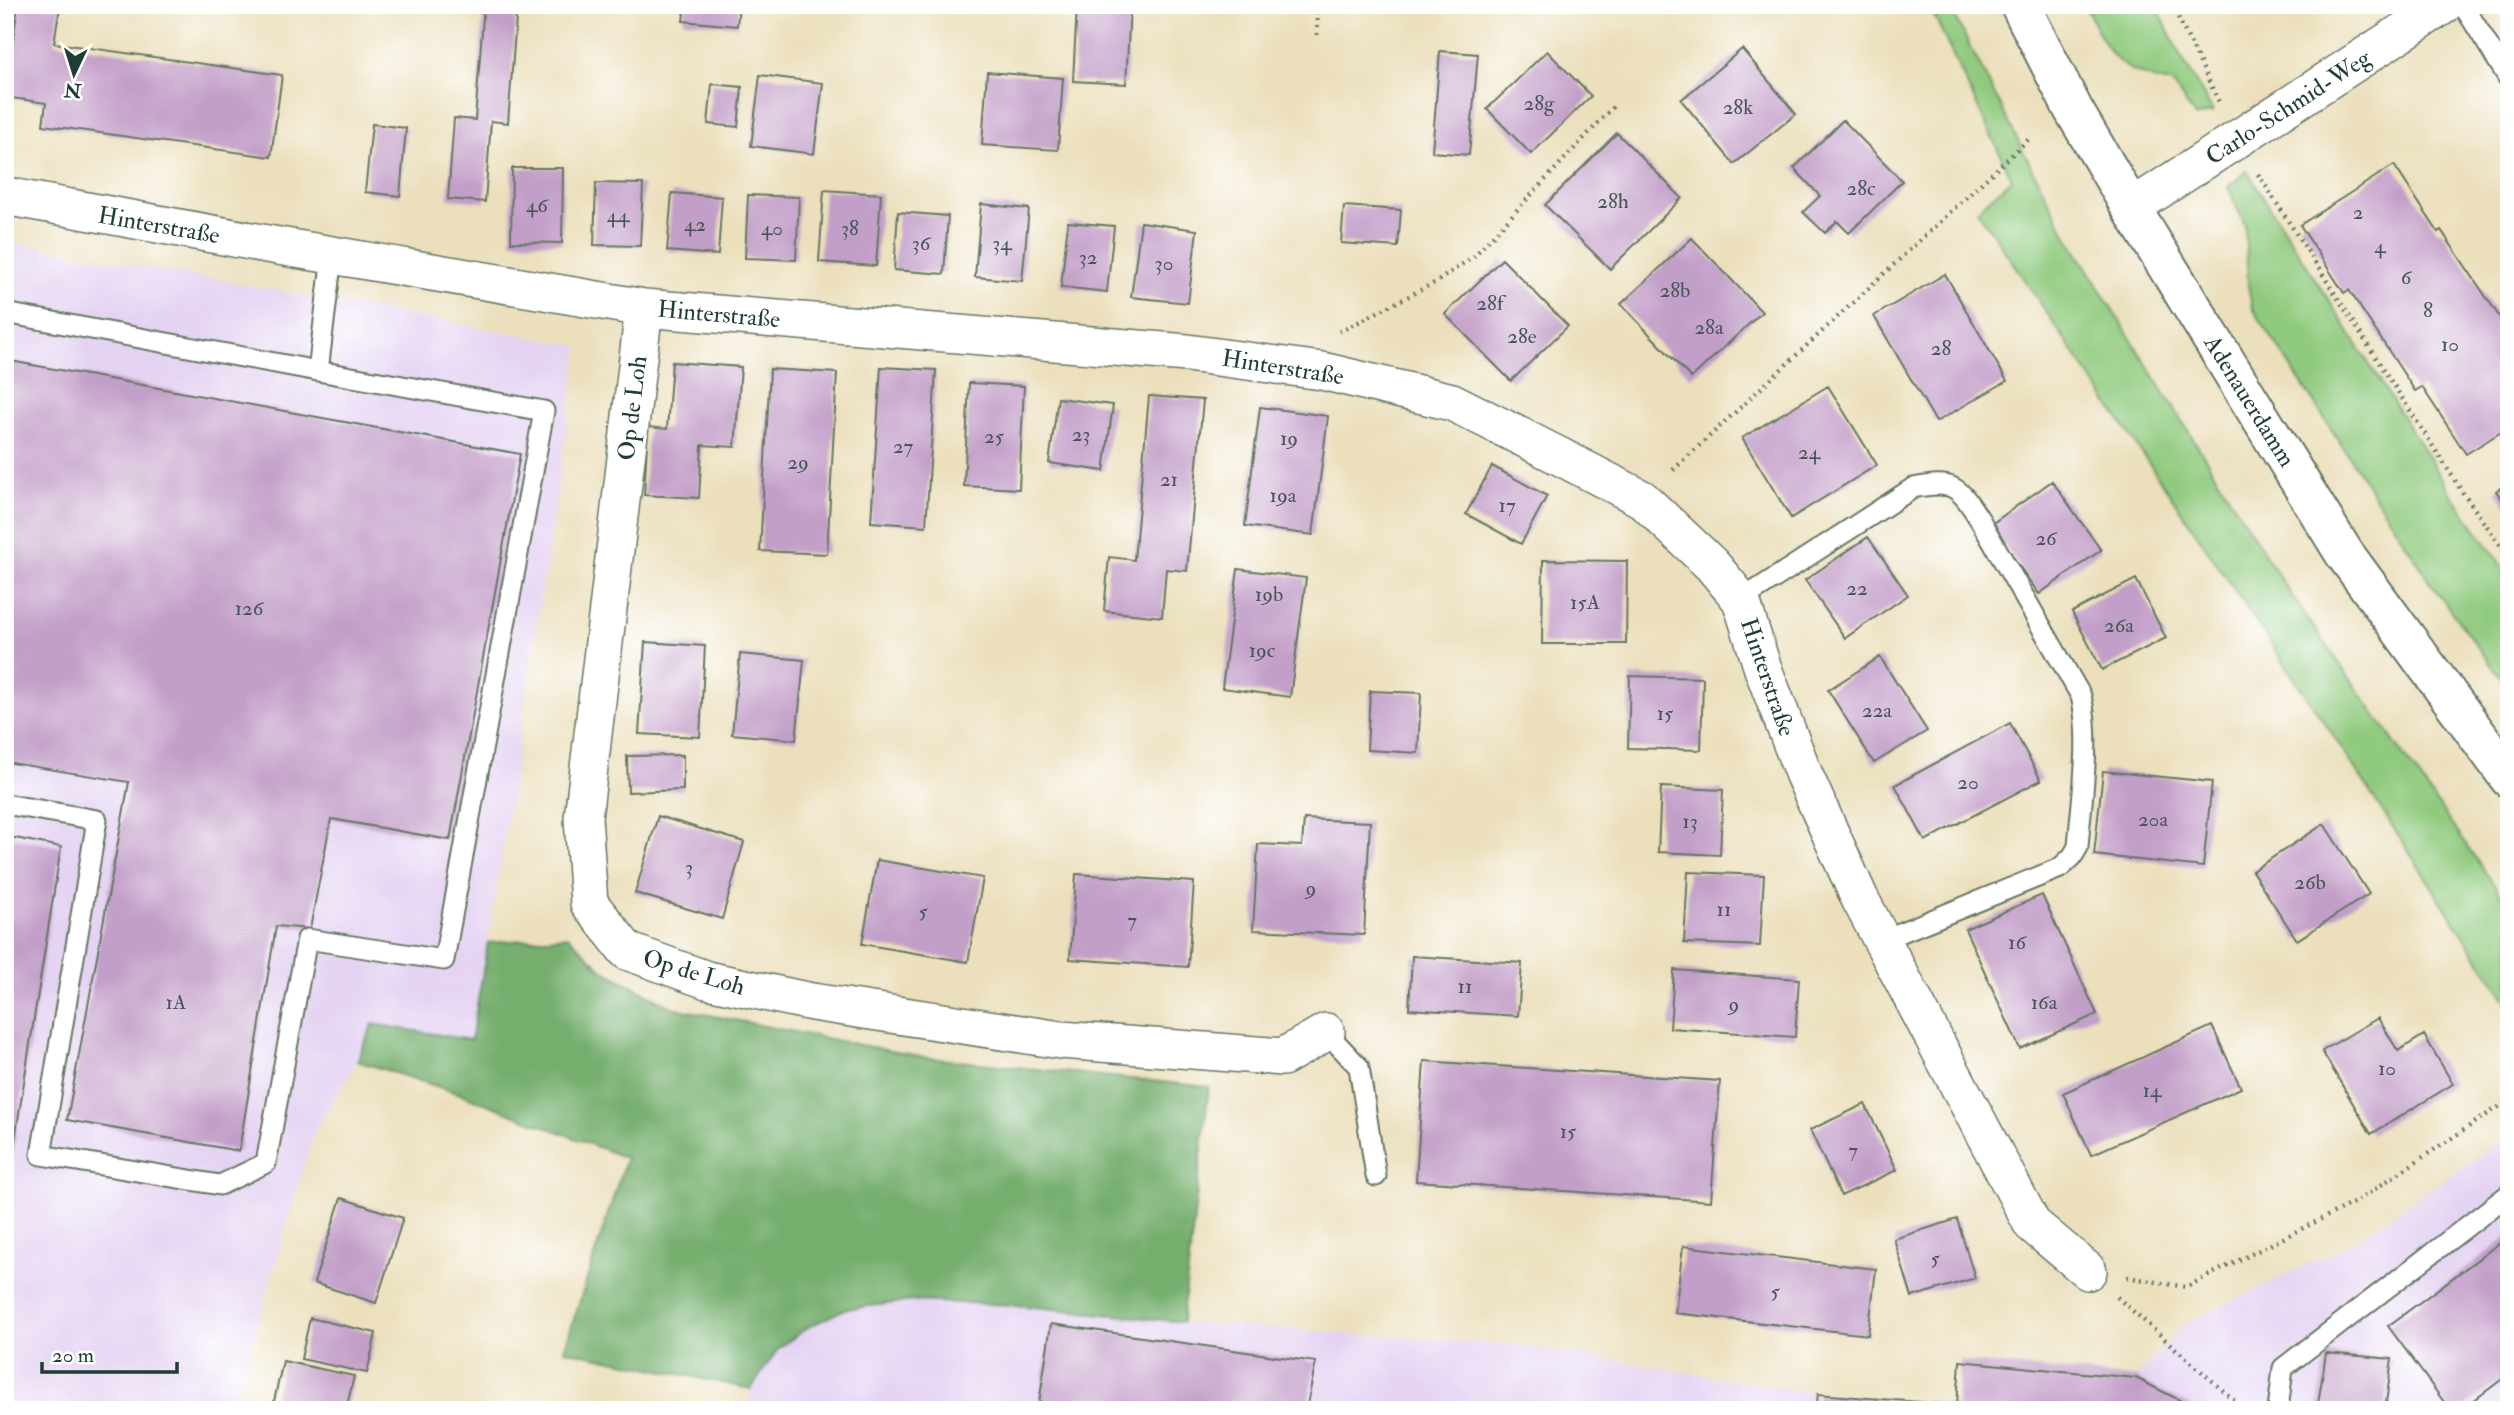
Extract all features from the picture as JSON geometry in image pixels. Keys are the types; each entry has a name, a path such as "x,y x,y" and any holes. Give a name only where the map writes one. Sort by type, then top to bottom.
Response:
{"street":[{"name":"Adenauerdamm","path":"2020,5 2073,108 2131,208 2344,553 2509,778"},
{"name":"Carlo-Schmid-Weg","path":"2131,208 2444,5"},
{"name":"Hinterstraße","path":"5,197 643,308 1187,353 1322,370 1452,402 1642,499 1712,565 1741,600 1763,669 1804,775 1860,899 2032,1224 2088,1271"},
{"name":"Op de Loh","path":"643,308 583,818 589,903 626,951 707,981 799,999 1061,1040 1283,1058 1326,1032"}],"lane":[{"path":"2463,5 2509,79"},
{"path":"318,372 332,256"},
{"path":"5,313 544,411 444,960 307,939 266,1163 220,1185 41,1155 97,820 5,804"},
{"path":"1741,600 1913,488 1936,483 1950,484 1965,497 1980,520 2081,696 2086,728 2078,847 2072,857 2060,868 1882,940"},
{"path":"1326,1032 1359,1067 1376,1175"},
{"path":"2278,1410 2283,1368 2509,1194"}],"path":[{"path":"1317,36 1318,5"},
{"path":"2172,5 2237,140 2463,493 2509,557"},
{"path":"1322,370 1335,334 1438,281 1474,256 1614,106"},
{"path":"1642,499 2031,137"},
{"path":"2088,1271 2186,1287 2357,1202 2509,1100"},
{"path":"2088,1271 2245,1410"}],"shaded area":[{"path":"5,241 579,346 471,1040 373,1024 357,1061 314,1132 232,1410 5,1410"},
{"path":"2509,1135 2509,1410 747,1410 751,1389 778,1349 808,1327 845,1309 912,1301 1014,1305 1182,1322 1526,1346 1818,1394 1956,1405 1960,1361 2136,1378 2183,1325 2350,1244"}],"green space":[{"path":"1929,5 1949,5 2066,235 2283,583 2509,906 2509,1005 2329,729 1977,210 2012,179"},
{"path":"2085,5 2156,5 2180,55 2213,112 2195,117 2173,84 2138,73 2116,59"},
{"path":"2247,171 2454,498 2509,576 2509,689 2439,595 2252,307 2248,285 2245,225 2228,187"},
{"path":"568,936 604,971 674,1008 921,1057 1209,1087 1182,1322 1014,1305 912,1301 845,1309 808,1327 778,1349 751,1389 564,1350 626,1158 464,1095 357,1061 373,1024 471,1040 488,943"}],"building":[{"path":"18,5 60,7 54,43 282,75 271,157 43,125 46,103 5,97"},
{"path":"484,5 517,5 508,123 491,121 485,202 448,199 454,118 475,120"},
{"path":"685,5 739,5 737,26 683,21"},
{"path":"1077,5 1130,6 1126,84 1073,81"},
{"path":"1742,49 1796,114 1734,164 1681,100"},
{"path":"1440,51 1478,54 1469,155 1432,152"},
{"path":"1547,51 1591,96 1531,154 1487,109"},
{"path":"987,72 1063,78 1058,150 982,145"},
{"path":"760,75 823,83 814,154 751,146"},
{"path":"712,84 742,87 738,127 708,124"},
{"path":"1843,120 1902,181 1849,233 1837,221 1825,233 1803,212 1820,196 1794,168"},
{"path":"372,124 406,128 400,196 365,192"},
{"path":"1617,133 1682,198 1610,269 1545,205"},
{"path":"2394,165 2509,331 2509,427 2466,454 2422,387 2415,391 2349,290 2344,293 2300,225"},
{"path":"512,168 563,168 562,243 511,242"},
{"path":"596,183 643,184 640,246 594,245"},
{"path":"824,190 881,194 876,266 819,262"},
{"path":"672,193 722,197 718,255 667,251"},
{"path":"748,195 799,197 796,260 745,258"},
{"path":"981,204 1029,209 1022,281 975,277"},
{"path":"1344,206 1401,210 1398,247 1341,243"},
{"path":"898,212 948,216 944,274 894,270"},
{"path":"1068,222 1114,226 1107,292 1061,287"},
{"path":"1141,222 1197,230 1188,303 1131,297"},
{"path":"1692,238 1762,312 1691,378 1621,304"},
{"path":"1502,259 1568,326 1511,381 1445,314"},
{"path":"1945,274 2007,381 1936,422 1874,316"},
{"path":"5,360 520,454 450,840 331,819 310,929 276,926 239,1151 67,1120 129,782 5,762"},
{"path":"672,362 741,367 735,447 702,445 699,498 644,495 648,427 667,429"},
{"path":"881,367 936,370 926,526 871,522"},
{"path":"770,369 837,373 827,554 760,551"},
{"path":"969,383 1024,386 1019,489 964,486"},
{"path":"1828,386 1877,465 1791,518 1742,438"},
{"path":"1149,396 1203,400 1187,571 1166,569 1162,617 1104,611 1109,557 1134,560"},
{"path":"1058,398 1113,405 1104,471 1049,463"},
{"path":"1260,407 1328,416 1313,535 1245,526"},
{"path":"1492,466 1547,496 1521,544 1466,514"},
{"path":"2052,481 2101,550 2039,594 1990,525"},
{"path":"2509,482 2509,509 2496,491"},
{"path":"1868,537 1908,595 1845,638 1805,580"},
{"path":"1543,560 1627,561 1626,644 1542,644"},
{"path":"1238,569 1306,578 1290,697 1222,688"},
{"path":"2136,579 2166,638 2102,670 2072,612"},
{"path":"645,642 705,646 700,737 639,734"},
{"path":"740,654 804,660 796,740 732,734"},
{"path":"1880,657 1927,731 1874,763 1828,690"},
{"path":"1630,676 1703,678 1701,750 1628,748"},
{"path":"1370,691 1421,693 1418,753 1367,750"},
{"path":"2010,723 2041,780 1925,841 1895,785"},
{"path":"683,755 683,790 628,792 627,756"},
{"path":"2103,771 2212,782 2203,867 2094,855"},
{"path":"1661,787 1723,790 1720,855 1658,852"},
{"path":"658,816 744,842 722,919 635,893"},
{"path":"1304,819 1370,822 1364,935 1253,930 1258,844 1302,846"},
{"path":"2324,824 2369,894 2297,940 2252,871"},
{"path":"5,836 61,847 7,1190 5,1190"},
{"path":"877,860 983,878 968,962 862,944"},
{"path":"1688,872 1764,875 1760,946 1684,943"},
{"path":"1076,874 1194,882 1188,967 1070,959"},
{"path":"2042,895 2097,1014 2020,1049 1965,929"},
{"path":"1412,956 1522,963 1518,1016 1409,1009"},
{"path":"1674,970 1799,979 1795,1037 1670,1028"},
{"path":"2378,1018 2398,1051 2424,1035 2453,1084 2371,1134 2322,1051"},
{"path":"2212,1026 2241,1088 2091,1155 2063,1093"},
{"path":"1424,1061 1720,1081 1711,1201 1416,1181"},
{"path":"1865,1104 1897,1170 1841,1196 1810,1130"},
{"path":"341,1198 403,1218 376,1303 314,1283"},
{"path":"1957,1219 1975,1278 1912,1297 1894,1239"},
{"path":"2509,1236 2509,1374 2461,1410 2450,1410 2388,1326"},
{"path":"1683,1246 1876,1269 1868,1335 1675,1313"},
{"path":"310,1318 376,1333 367,1373 301,1359"},
{"path":"1051,1324 1316,1362 1306,1410 1038,1410"},
{"path":"2326,1353 2392,1359 2385,1410 2317,1410"},
{"path":"283,1361 354,1376 346,1410 272,1410"},
{"path":"1960,1361 2136,1378 2199,1410 1816,1410 1818,1394 1957,1405"}]}
